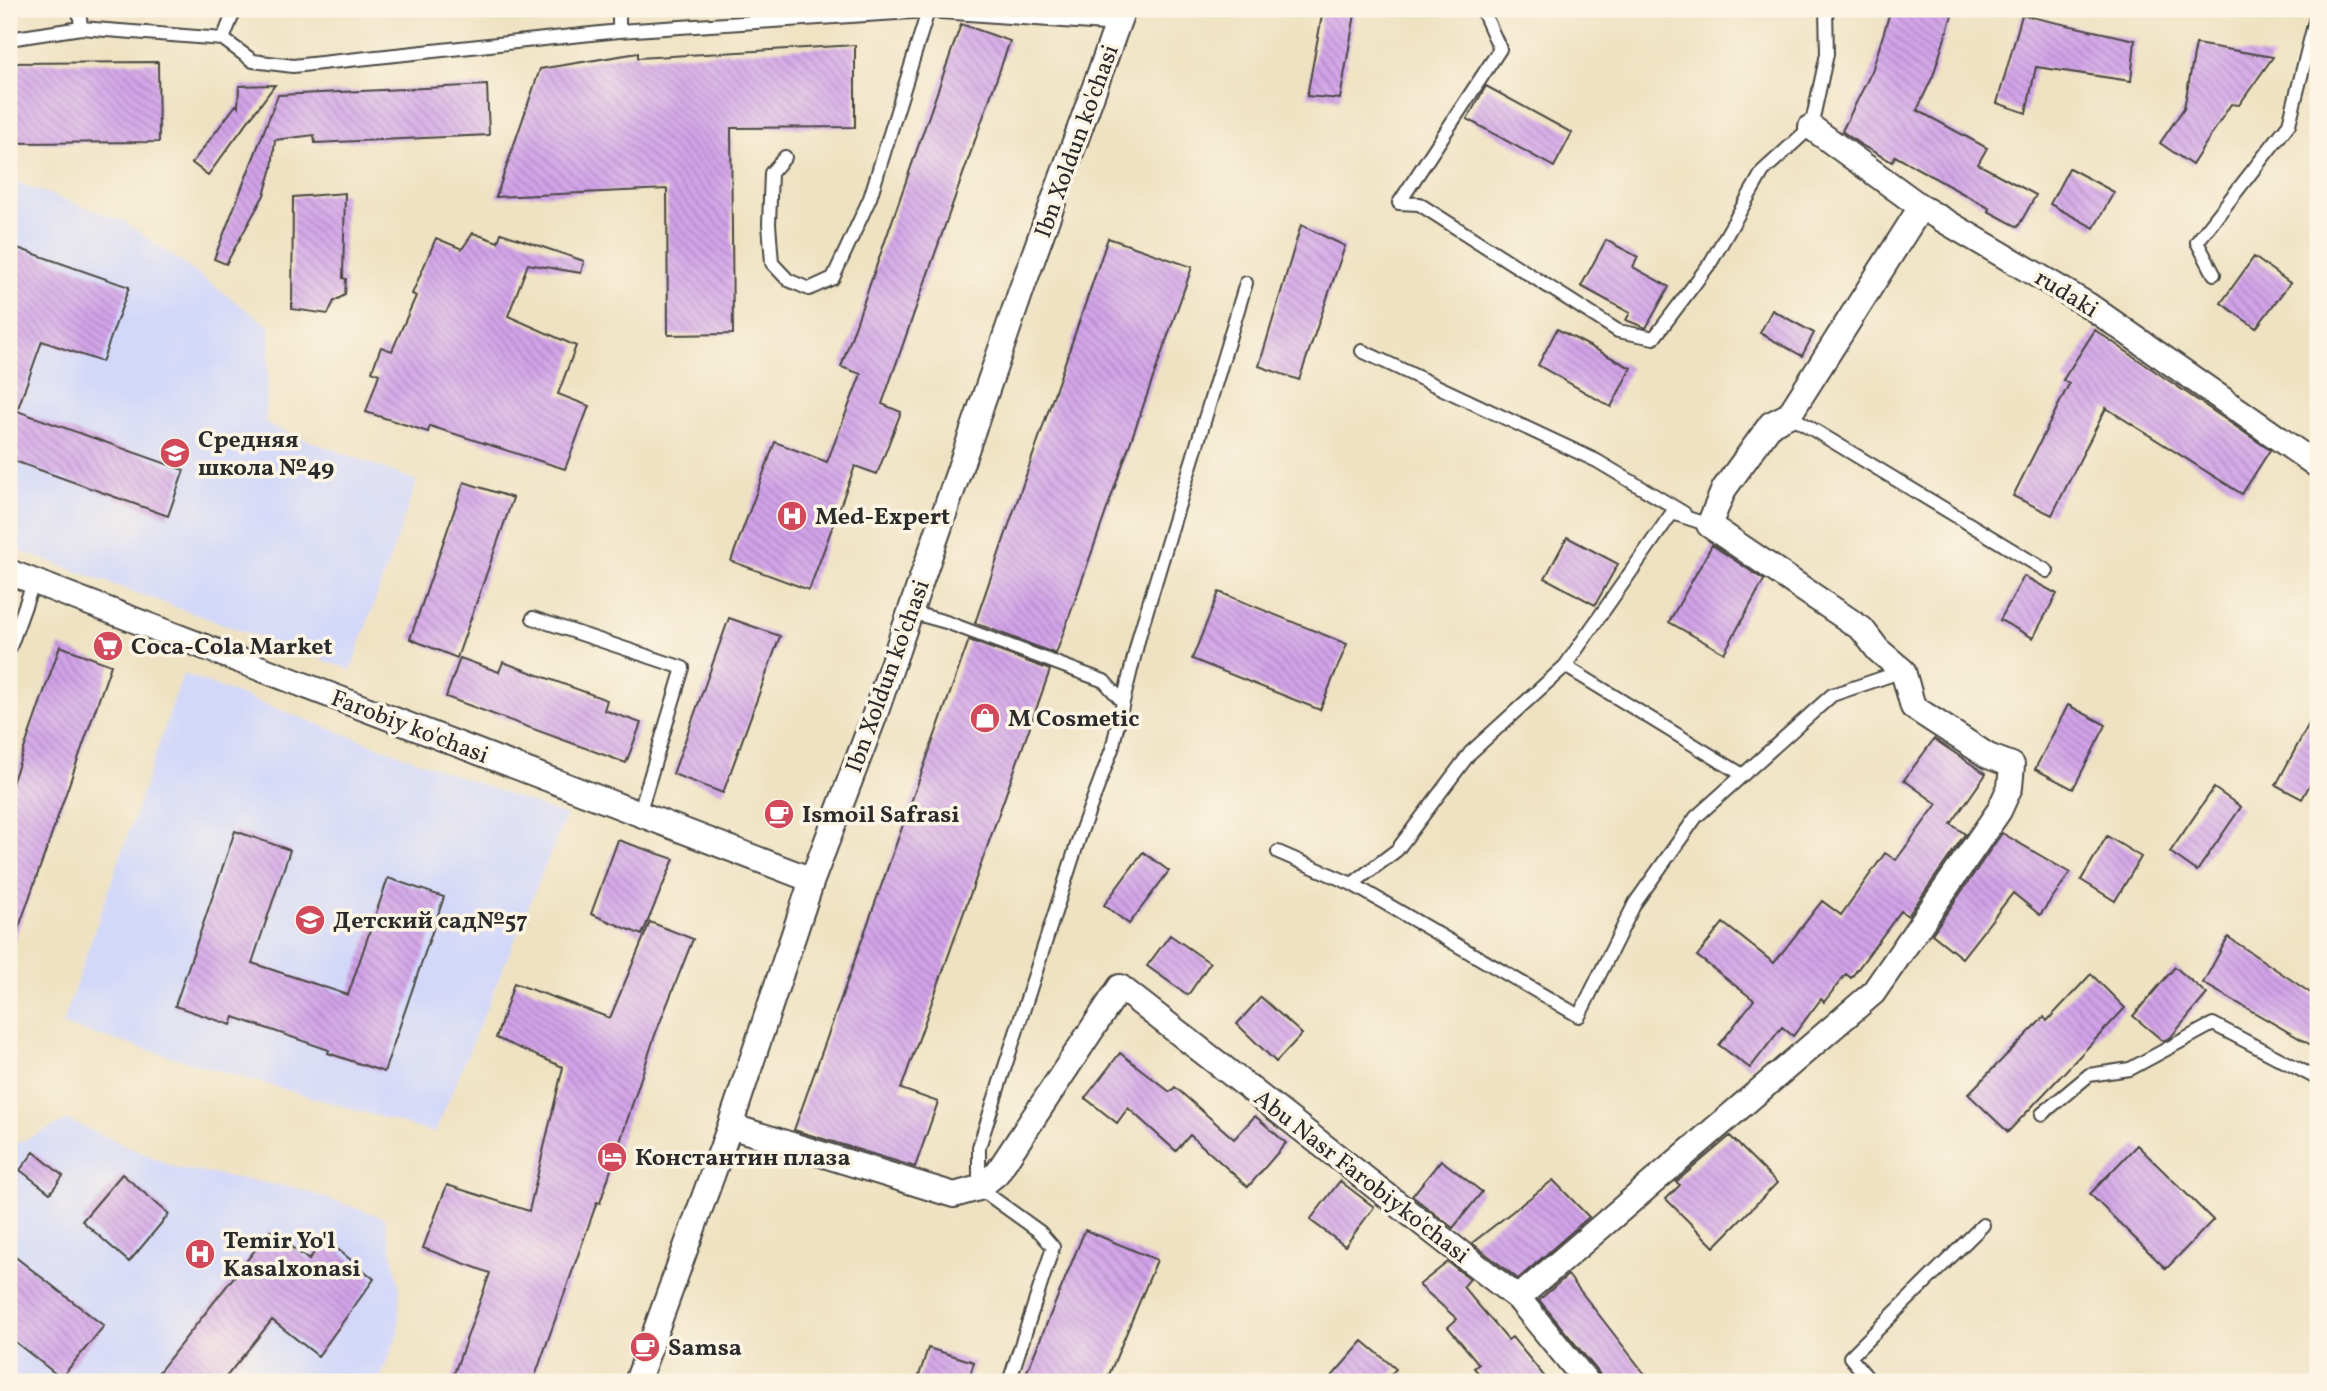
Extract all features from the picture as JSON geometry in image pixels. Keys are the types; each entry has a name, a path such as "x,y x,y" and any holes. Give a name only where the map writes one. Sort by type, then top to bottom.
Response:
{"street":[{"name":"Ibn Xoldun ko'chasi","path":"637,1382 730,1126 812,880 874,717 1022,288 1120,17"},
{"name":"rudaki","path":"1811,128 1921,207 2088,305 2318,466"},
{"path":"1518,1298 1873,993 1999,811 2010,787 2012,765 1988,756 1913,707 1903,670 1878,650 1862,629 1709,525 1724,489 1771,424 1789,415 1921,207"},
{"name":"Farobiy ko'chasi","path":"9,572 812,880"},
{"name":"Abu Nasr Farobiyko'chasi","path":"979,1188 997,1173 1120,987 1518,1298 1587,1382"},
{"path":"730,1126 954,1195 979,1188"}],"lane":[{"path":"79,9 81,28"},
{"path":"223,39 235,9"},
{"path":"619,9 619,31"},
{"path":"1482,9 1500,49 1399,203 1419,204 1618,331 1654,338 1711,262 1763,171 1811,128 1827,54 1826,9"},
{"path":"2214,274 2197,242 2288,124 2318,9"},
{"path":"9,39 81,28 223,39 253,61 293,66 619,31 928,11 1120,17"},
{"path":"785,157 771,173 769,224 772,263 788,280 808,289 833,278 870,198 928,11"},
{"path":"1009,1382 1053,1247 1040,1232 979,1188 979,1147 1082,829 1112,750 1140,633 1246,283"},
{"path":"1362,351 1597,461 1667,505 1709,525"},
{"path":"1789,415 2047,571"},
{"path":"1352,884 1397,850 1470,753 1565,666 1672,513 1709,525"},
{"path":"9,650 34,582"},
{"path":"910,612 946,621 1104,681 1123,702"},
{"path":"533,618 683,667 639,814"},
{"path":"1565,666 1743,775"},
{"path":"1278,852 1352,884 1579,1016 1635,903 1696,817 1832,695 1903,670"},
{"path":"2042,1114 2089,1075 2130,1069 2213,1024 2318,1079"},
{"path":"1871,1382 1850,1357 1983,1224"}],"shaded area":[{"name":"Средняя школа №49","path":"9,180 124,221 271,327 265,424 417,481 351,670 9,547"},
{"name":"Детский сад№57","path":"183,674 566,816 435,1133 62,1025"},
{"name":"Temir Yo'l Kasalxonasi","path":"68,1120 177,1168 296,1188 385,1218 400,1289 398,1334 379,1382 9,1382 9,1147"}],"building":[{"path":"1891,9 1954,9 1933,76 1917,110 1987,148 1978,164 2036,195 2018,227 1895,156 1892,162 1842,131 1872,71"},
{"path":"1323,10 1355,14 1340,99 1307,96"},
{"path":"2022,15 2135,40 2131,81 2036,67 2026,113 1997,103"},
{"path":"961,24 1010,41 882,404 901,412 877,474 855,466 809,590 731,561 775,442 827,462 861,374 841,367"},
{"path":"2196,44 2273,57 2239,105 2231,104 2192,165 2160,143 2184,108"},
{"path":"855,45 855,127 731,128 733,334 668,335 667,189 496,197 540,69 638,53 638,58"},
{"path":"158,62 159,142 9,143 9,63"},
{"path":"275,85 208,175 192,163 236,105 238,107 239,86"},
{"path":"487,85 489,135 315,143 314,135 275,140 272,168 264,195 226,264 214,259 278,95"},
{"path":"1486,86 1572,133 1554,167 1467,119"},
{"path":"2069,168 2114,192 2094,228 2050,204"},
{"path":"345,193 345,295 334,301 328,314 292,309 293,197"},
{"path":"1301,225 1345,246 1299,380 1259,366"},
{"path":"473,233 498,242 501,233 584,261 581,273 528,264 508,316 576,346 558,394 589,406 565,469 430,426 428,432 366,412 379,374 372,371 381,347 392,351 416,296 412,294 436,238 462,249"},
{"path":"1108,238 1192,267 1056,654 975,623"},
{"path":"1606,240 1638,257 1633,267 1669,287 1646,328 1626,320 1630,313 1581,286"},
{"path":"9,245 129,287 102,362 42,341 17,411 184,470 168,516 9,459"},
{"path":"2254,257 2290,283 2256,328 2221,303"},
{"path":"1772,310 1814,333 1802,356 1760,333"},
{"path":"1557,329 1631,368 1611,407 1538,365"},
{"path":"2095,330 2270,450 2242,494 2106,408 2052,515 2013,496 2069,384 2063,380"},
{"path":"464,482 513,498 457,658 410,639"},
{"path":"1567,537 1618,564 1595,605 1545,578"},
{"path":"1712,545 1764,580 1724,653 1669,622"},
{"path":"2024,576 2057,594 2033,638 2000,620"},
{"path":"1219,592 1347,644 1320,710 1192,659"},
{"path":"729,618 780,636 723,793 673,774"},
{"path":"969,640 1050,670 901,1089 938,1102 915,1167 794,1130"},
{"path":"60,646 111,665 12,947 9,946 9,792"},
{"path":"460,658 499,672 503,662 607,700 604,710 641,723 626,763 446,697"},
{"path":"2068,705 2106,725 2073,789 2035,769"},
{"path":"2318,707 2318,770 2302,799 2276,785"},
{"path":"1934,739 1986,774 1951,824 1965,834 1908,916 1901,911 1851,978 1846,974 1824,1002 1821,999 1793,1036 1782,1027 1750,1068 1719,1045 1754,1000 1697,956 1723,923 1774,963 1822,901 1841,915 1885,853 1896,860 1937,804 1904,780"},
{"path":"2214,788 2241,807 2197,871 2170,852"},
{"path":"235,831 290,850 252,963 348,995 388,878 444,897 384,1072 234,1017 231,1025 175,1006"},
{"path":"2002,833 2070,873 2040,915 2013,893 1962,958 1932,934"},
{"path":"2107,836 2141,857 2115,901 2081,880"},
{"path":"618,840 674,859 642,935 591,914"},
{"path":"1143,852 1169,871 1129,924 1104,905"},
{"path":"650,922 693,939 655,1035 600,1203 597,1202 533,1382 451,1382 490,1273 423,1248 447,1185 529,1211 563,1067 496,1038 514,983 610,1018"},
{"path":"1170,935 1210,963 1188,995 1147,966"},
{"path":"2228,937 2318,998 2318,1049 2203,983"},
{"path":"2175,967 2207,994 2171,1037 2163,1041 2133,1016"},
{"path":"2091,974 2125,1008 2008,1132 1968,1094 2044,1017 2047,1021"},
{"path":"1261,997 1302,1034 1276,1062 1237,1024"},
{"path":"1120,1053 1170,1092 1175,1087 1234,1139 1255,1116 1286,1143 1248,1187 1190,1135 1176,1151 1128,1108 1117,1123 1085,1098"},
{"path":"1730,1136 1777,1183 1714,1247 1666,1199 1680,1185 1676,1182"},
{"path":"2137,1145 2213,1220 2166,1269 2090,1194"},
{"path":"34,1152 63,1176 50,1193 20,1170"},
{"path":"1441,1160 1482,1192 1453,1228 1412,1196"},
{"path":"122,1174 169,1214 129,1262 82,1221"},
{"path":"1553,1180 1589,1217 1518,1279 1472,1243"},
{"path":"1340,1181 1374,1207 1345,1246 1310,1220"},
{"path":"1085,1230 1157,1260 1106,1382 1045,1382 1026,1374"},
{"path":"270,1231 309,1260 324,1238 374,1279 318,1356 272,1320 222,1382 151,1382"},
{"path":"9,1252 104,1326 61,1378 9,1337"},
{"path":"1448,1262 1470,1279 1463,1287 1508,1340 1512,1337 1549,1382 1486,1382 1474,1368 1479,1364 1448,1327 1457,1319 1419,1285"},
{"path":"1568,1275 1651,1382 1601,1382 1599,1373 1539,1300"},
{"path":"1363,1341 1396,1369 1384,1382 1327,1382"},
{"path":"928,1348 974,1362 968,1382 917,1382"}],"place":[{"name":"Средняя школа №49","path":"175,453"},
{"name":"Med-Expert","path":"792,516"},
{"name":"Coca-Cola Market","path":"108,646"},
{"name":"M Cosmetic","path":"985,718"},
{"name":"Ismoil Safrasi","path":"779,814"},
{"name":"Детский сад№57","path":"310,920"},
{"name":"Константин плаза","path":"612,1157"},
{"name":"Temir Yo'l Kasalxonasi","path":"200,1254"},
{"name":"Samsa","path":"645,1347"}]}
